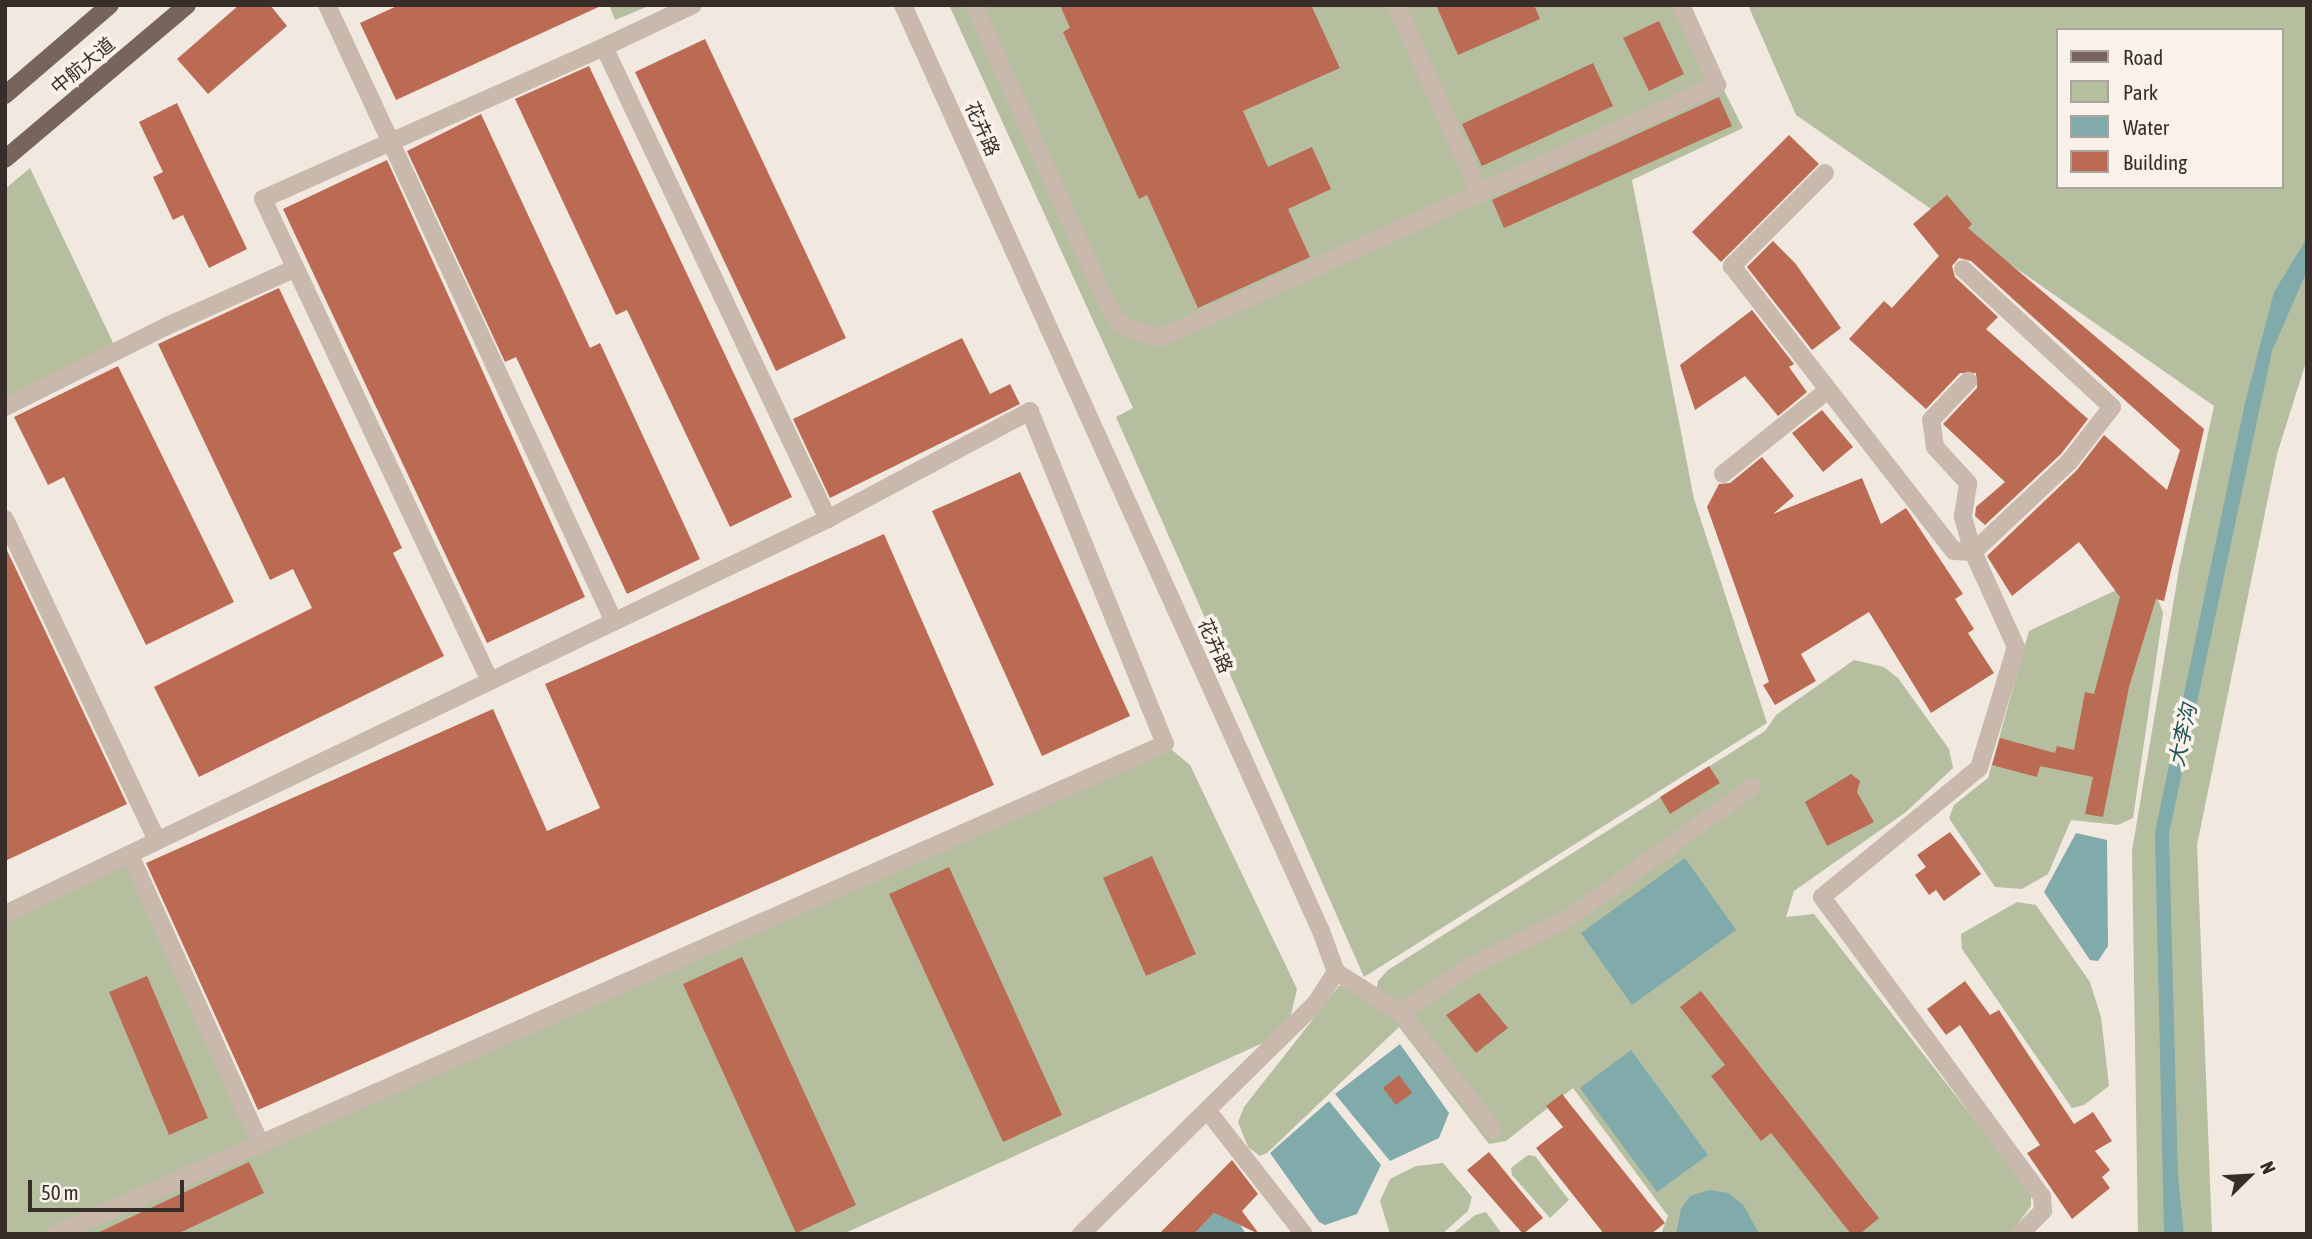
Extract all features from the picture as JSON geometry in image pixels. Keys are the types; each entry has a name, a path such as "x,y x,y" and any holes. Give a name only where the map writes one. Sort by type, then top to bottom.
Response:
{"main road":[{"name":"中航大道","path":"5,95 110,5"},
{"name":"中航大道","path":"5,159 187,5"}],"street":[{"path":"327,5 614,622"},
{"path":"491,681 263,199 692,5"},
{"name":"花卉路","path":"902,5 1336,972"},
{"path":"974,5 1105,299 1117,320 1148,336 1179,333 1717,85 1681,5"},
{"path":"1396,5 1480,194"},
{"path":"604,47 828,519"},
{"path":"1825,173 1732,266 1954,551 1973,552 2069,462 2112,407 1963,269"},
{"path":"5,407 167,326 294,269"},
{"path":"1968,381 1931,420 1936,447 1968,484 1963,516 1973,552 2016,647 1979,768 1822,897 2042,1197 2043,1211 2020,1234"},
{"path":"1723,474 1828,390"},
{"path":"5,914 828,519 1030,411 1165,744 56,1234"},
{"path":"5,519 156,841"},
{"path":"1401,1013 1469,967 1569,919 1752,787"},
{"path":"130,855 261,1144"},
{"path":"1081,1234 1316,1003 1336,972 1401,1013 1493,1129"},
{"path":"1207,1110 1304,1234"}],"green space":[{"path":"609,5 651,5 615,20"},
{"path":"949,5 1681,5 1743,128 1632,180 1694,499 1767,723 1364,977 1116,417 1133,408"},
{"path":"1748,5 2307,5 2307,359 2277,454 2197,845 2212,1234 2138,1234 2132,851 2179,569 2214,406 1796,115"},
{"path":"30,168 117,351 5,407 5,189"},
{"path":"2125,586 2158,599 2163,613 2133,818 2118,825 2071,820 2048,874 2022,889 1995,887 1949,818 1954,805 1988,778 2029,631"},
{"path":"1854,660 1884,667 1898,678 1949,749 1953,768 1906,812 1794,891 1786,917 1814,914 2031,1192 2031,1206 2010,1234 1661,1234 1668,1216 1573,1088 1506,1141 1489,1144 1399,1027 1267,1153 1260,1156 1248,1147 1238,1122 1244,1107 1339,986 1353,983 1375,996 1378,981 1388,970 1765,731 1776,715"},
{"path":"1165,744 1190,765 1297,989 1287,1032 843,1234 5,1234 5,914 130,855 262,1144"},
{"path":"2017,902 2036,905 2090,982 2101,1017 2109,1086 2084,1105 2072,1108 1962,949 1961,934"},
{"path":"1528,1155 1535,1156 1569,1200 1550,1218 1512,1175 1511,1168"},
{"path":"1443,1163 1472,1197 1468,1211 1442,1234 1390,1234 1380,1201 1390,1179 1416,1166"},
{"path":"1486,1212 1502,1234 1452,1234 1475,1215"}],"water":[{"name":"大李沟","path":"2307,238 2307,271 2272,351 2169,834 2178,1176 2184,1234 2164,1234 2155,832 2245,403 2274,292"},
{"path":"2076,833 2107,840 2108,946 2098,961 2090,960 2044,892"},
{"path":"1685,858 1736,930 1632,1005 1581,933"},
{"path":"1400,1044 1449,1113 1439,1138 1390,1161 1335,1094"},
{"path":"1631,1050 1708,1155 1657,1192 1580,1088"},
{"path":"1329,1101 1381,1165 1357,1214 1325,1225 1319,1222 1270,1153"},
{"path":"1709,1190 1728,1193 1744,1206 1759,1234 1676,1234 1681,1209 1690,1196"},
{"path":"1214,1213 1240,1225 1246,1234 1194,1234"}],"building":[{"path":"239,5 270,5 287,26 208,94 177,59"},
{"path":"399,5 603,5 396,100 360,23"},
{"path":"1060,5 1311,5 1340,68 1243,111 1268,167 1312,147 1331,189 1288,209 1310,257 1198,308 1147,195 1139,199 1063,32 1070,28"},
{"path":"1436,5 1534,5 1540,19 1458,55"},
{"path":"1659,21 1684,74 1649,91 1623,38"},
{"path":"705,39 846,338 776,371 635,72"},
{"path":"1593,63 1613,106 1482,166 1462,124"},
{"path":"589,66 792,497 730,527 627,310 616,315 515,99"},
{"path":"1719,97 1732,126 1504,228 1492,200"},
{"path":"177,103 247,249 209,268 183,215 173,220 153,177 163,172 139,122"},
{"path":"481,114 590,348 600,343 700,559 627,594 516,357 505,362 407,151"},
{"path":"1789,135 1819,164 1721,262 1692,232"},
{"path":"387,160 585,597 487,643 283,209"},
{"path":"1947,195 1972,224 1968,228 2204,429 2164,601 2156,599 2129,687 2103,817 2085,814 2093,777 2040,766 2037,777 1992,765 2000,738 2055,753 2057,746 2074,750 2085,692 2094,694 2120,597 2079,542 2012,596 1987,556 2077,470 2104,435 2167,490 2180,450 1971,261 1959,258 1952,266 1955,277 1998,317 1986,329 2088,419 2061,454 1985,525 1975,516 1976,507 2005,482 1943,424 1977,388 1976,373 1960,373 1926,409 1849,339 1884,301 1892,308 1939,256 1913,224"},
{"path":"1773,241 1795,263 1841,328 1812,350 1747,267"},
{"path":"279,288 402,548 393,553 444,656 199,777 154,687 312,608 293,569 270,580 158,344"},
{"path":"1752,310 1794,364 1789,367 1807,392 1778,416 1745,376 1695,410 1680,365"},
{"path":"962,338 990,394 1010,384 1020,404 830,498 793,419"},
{"path":"118,366 234,602 146,645 64,477 48,485 14,417"},
{"path":"1822,410 1853,447 1823,472 1792,433"},
{"path":"1762,457 1794,496 1773,514 1862,478 1881,524 1906,508 1963,594 1955,599 1974,629 1968,633 1994,673 1931,713 1869,612 1801,654 1816,681 1775,705 1763,685 1769,682 1707,507 1719,484 1730,483"},
{"path":"1020,472 1130,716 1042,756 932,511"},
{"path":"884,534 994,785 258,1110 146,863 493,709 547,831 600,808 545,684"},
{"path":"5,546 127,804 5,861"},
{"path":"1709,766 1720,783 1670,814 1660,797"},
{"path":"1851,774 1860,781 1857,792 1874,822 1827,846 1805,802"},
{"path":"1950,832 1981,874 1944,901 1936,890 1929,895 1915,875 1926,867 1917,855"},
{"path":"1152,856 1196,954 1146,976 1103,878"},
{"path":"949,867 1062,1115 1003,1142 889,894"},
{"path":"742,957 856,1205 796,1233 683,984"},
{"path":"147,976 208,1118 169,1135 109,992"},
{"path":"1965,981 1990,1015 1999,1010 2074,1124 2093,1112 2112,1141 2095,1151 2110,1170 2102,1177 2110,1188 2072,1219 2027,1153 2040,1145 1960,1025 1946,1035 1927,1009"},
{"path":"1701,991 1879,1218 1860,1234 1851,1234 1771,1133 1761,1141 1711,1076 1725,1065 1680,1007"},
{"path":"1479,993 1508,1028 1476,1053 1446,1015"},
{"path":"1399,1075 1412,1093 1396,1105 1383,1088"},
{"path":"1562,1094 1665,1223 1651,1234 1604,1234 1536,1148 1563,1127 1546,1106"},
{"path":"1489,1152 1543,1218 1523,1234 1467,1170"},
{"path":"1232,1160 1258,1194 1242,1211 1259,1234 1214,1213 1194,1234 1159,1234"},
{"path":"249,1162 264,1193 177,1234 95,1234"}]}
